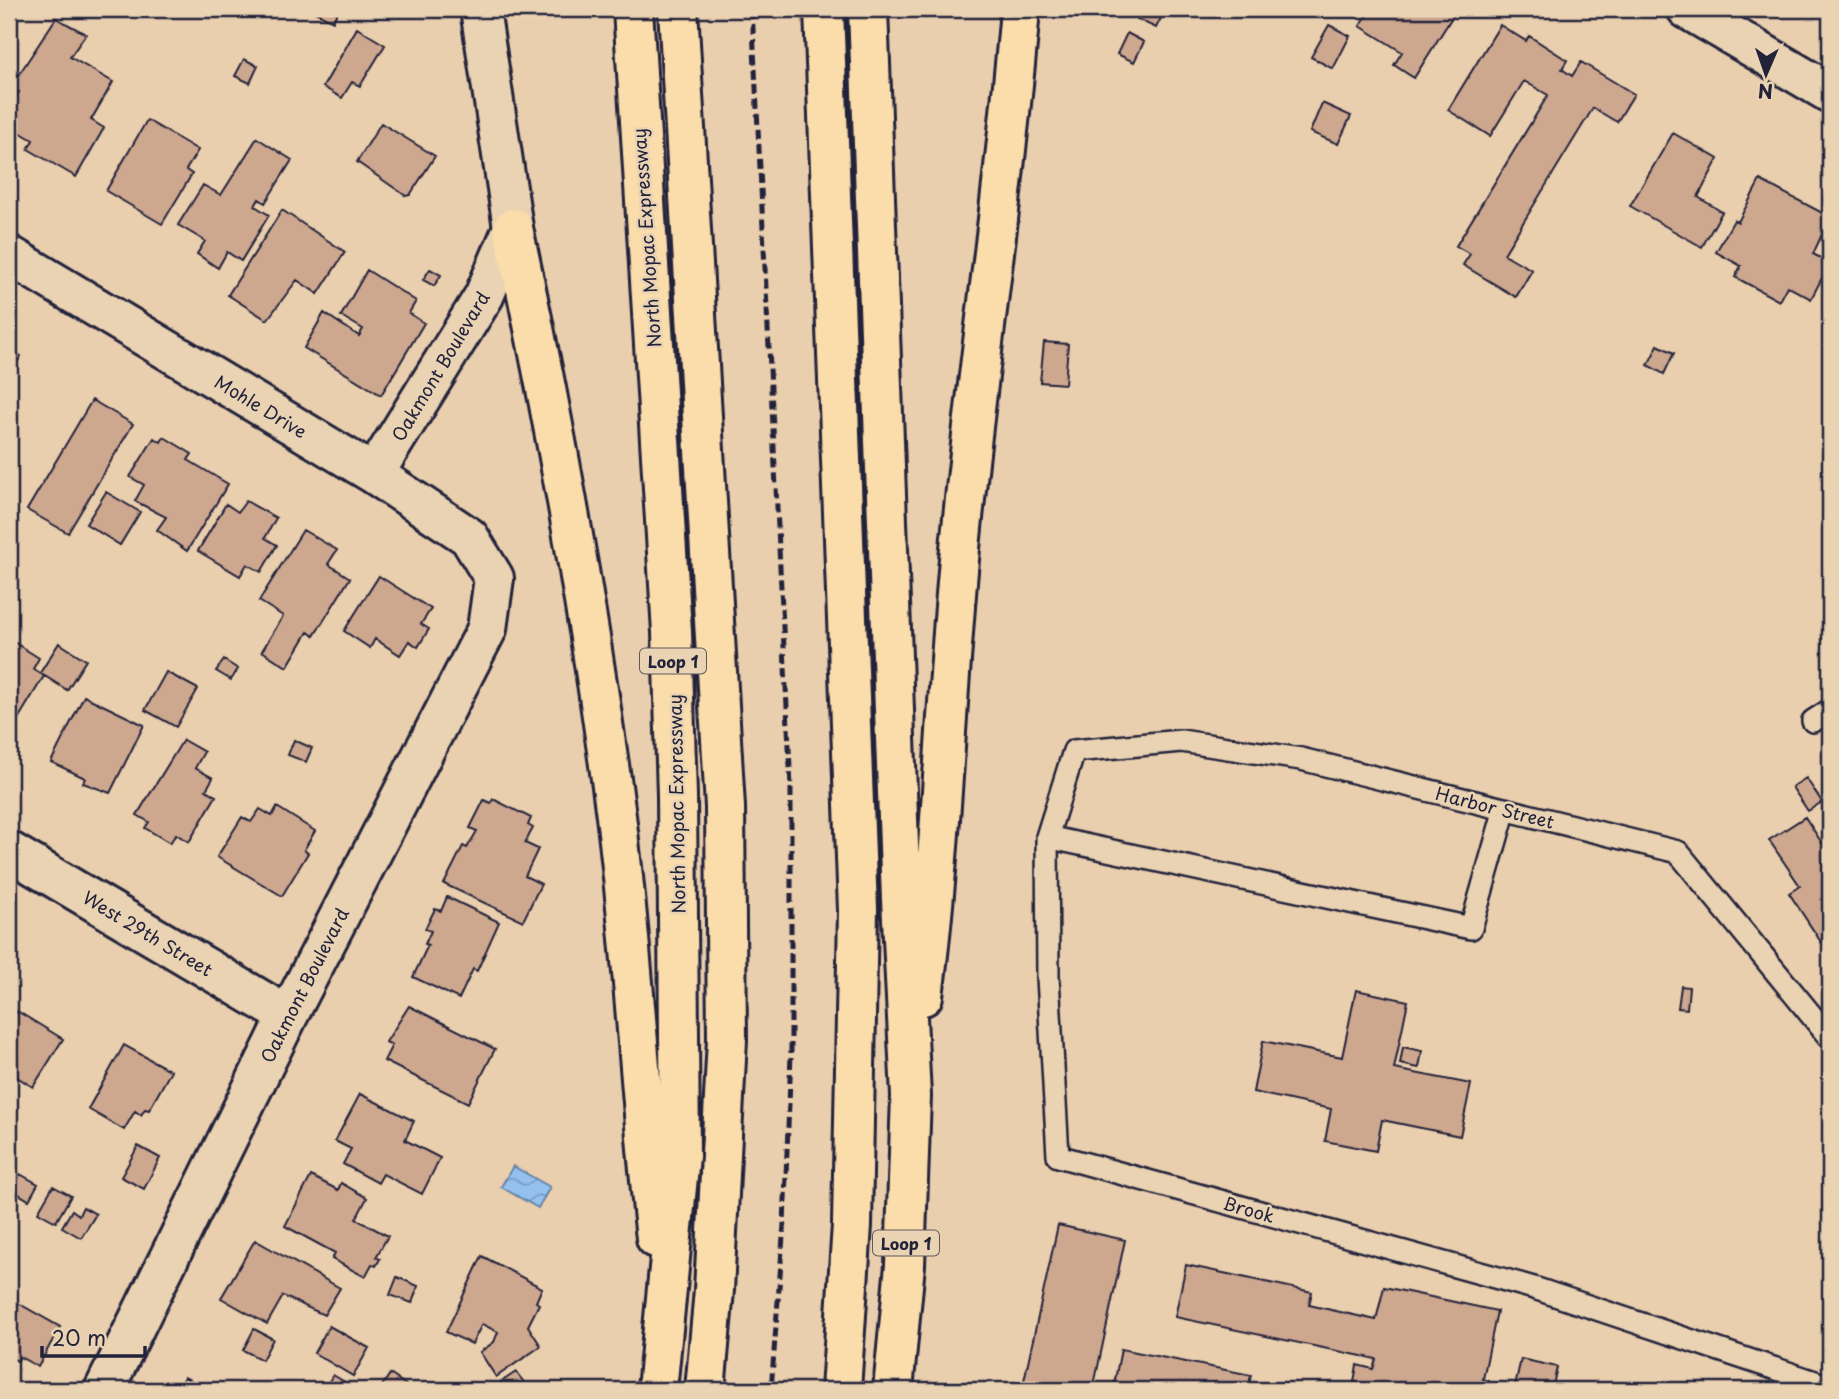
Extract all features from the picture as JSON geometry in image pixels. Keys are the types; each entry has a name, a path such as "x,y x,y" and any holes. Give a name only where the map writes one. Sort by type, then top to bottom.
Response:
{"highway":[{"name":"North Mopac Expressway","path":"633,9 672,632 677,796 680,1156 657,1390"},
{"path":"678,9 725,807 727,1039 715,1290 705,1390"},
{"path":"824,9 858,910 852,1225 841,1390"},
{"name":"Loop 1","path":"869,9 898,845 911,1096 905,1265 893,1390"},
{"path":"911,1096 936,898 962,529 1011,114 1020,9"},
{"path":"513,228 544,373 616,818 643,1124 665,1313"}],"street":[{"path":"480,9 513,228"},
{"path":"1687,9 1830,93"},
{"name":"Oakmont Boulevard","path":"374,474 484,296 513,228"},
{"name":"Mohle Drive","path":"9,255 374,474 469,537 494,578"},
{"name":"Oakmont Boulevard","path":"104,1390 288,1016 487,629 494,578"},
{"name":"West 29th Street","path":"9,850 288,1016"}],"lane":[{"name":"Harbor Street","path":"1074,751 1181,740 1301,759 1678,852 1830,1038"},
{"name":"Brook","path":"1074,751 1046,837 1048,977 1058,1156 1534,1288 1830,1387"},
{"path":"1046,837 1471,928 1505,809"}],"water":[{"path":"513,1166 550,1187 538,1208 501,1187"}],"building":[{"path":"309,9 339,9 333,21"},
{"path":"1142,9 1165,10 1156,28 1137,19"},
{"path":"1371,9 1457,9 1414,78 1394,65 1402,52 1360,26"},
{"path":"56,18 86,34 70,57 113,82 91,120 104,128 76,177 28,149 33,140 9,126 9,109 19,92 10,88"},
{"path":"1329,25 1350,36 1333,69 1311,57"},
{"path":"1500,25 1526,41 1529,36 1567,60 1562,69 1572,76 1581,62 1634,94 1617,122 1593,108 1504,254 1532,270 1516,297 1463,265 1470,254 1456,246 1548,95 1524,81 1490,136 1448,110"},
{"path":"357,28 385,45 360,86 352,82 342,98 323,87"},
{"path":"1127,33 1144,42 1134,62 1117,54"},
{"path":"244,59 258,66 250,83 235,76"},
{"path":"1322,103 1351,116 1338,144 1310,132"},
{"path":"147,120 198,150 186,170 192,174 162,224 106,191"},
{"path":"381,123 435,156 410,195 406,196 357,162"},
{"path":"1673,133 1718,159 1698,197 1722,212 1702,247 1630,206"},
{"path":"257,138 292,160 265,203 259,199 255,206 269,215 241,261 227,252 218,268 197,254 205,241 178,225 203,185 221,195"},
{"path":"1760,180 1830,217 1813,254 1830,263 1811,299 1787,286 1779,301 1735,277 1741,266 1716,252 1734,220 1738,222"},
{"path":"282,210 345,252 318,294 297,280 267,320 228,295"},
{"path":"430,269 441,275 434,286 423,280"},
{"path":"367,270 416,301 409,313 424,323 381,395 304,348 324,313 359,336 363,329 341,316"},
{"path":"1830,271 1830,287 1823,283"},
{"path":"1044,342 1068,344 1065,384 1040,382"},
{"path":"1658,345 1674,353 1664,374 1648,365"},
{"path":"9,349 21,356 9,375"},
{"path":"92,400 133,424 68,533 27,510"},
{"path":"164,437 192,454 188,460 228,484 187,551 157,530 166,517 135,501 144,485 130,477 154,438 161,442"},
{"path":"106,492 140,512 120,545 86,524"},
{"path":"246,501 276,518 265,538 277,545 261,572 247,564 240,576 198,551 226,504 238,512"},
{"path":"303,530 337,550 328,564 350,578 314,636 308,632 287,667 262,651 283,616 259,601"},
{"path":"379,576 431,609 421,624 429,629 418,647 409,641 400,655 375,639 370,648 344,631"},
{"path":"9,639 39,658 33,669 44,676 9,734"},
{"path":"59,643 86,660 67,690 40,673"},
{"path":"224,660 238,669 231,680 216,671"},
{"path":"166,672 198,689 176,727 145,710"},
{"path":"84,696 144,725 110,793 83,783 85,778 51,762"},
{"path":"183,740 204,752 195,768 213,778 206,790 216,796 189,842 176,834 170,843 145,828 149,822 137,815"},
{"path":"294,740 312,748 306,762 288,755"},
{"path":"1806,778 1822,802 1808,811 1792,787"},
{"path":"493,799 531,818 528,825 533,828 525,843 538,849 525,876 541,884 523,921 444,884 463,846 467,848 477,831 470,828 484,800 491,803"},
{"path":"277,807 315,831 304,850 308,853 282,896 217,857 242,817 251,822 260,809 272,816"},
{"path":"1805,817 1822,843 1830,837 1830,936 1821,942 1789,893 1800,886 1769,840"},
{"path":"447,897 499,922 477,971 473,969 459,999 413,977 428,945 425,944 431,931 425,929 435,909 441,911"},
{"path":"1681,986 1689,987 1687,1009 1678,1008"},
{"path":"1356,990 1408,1001 1394,1069 1471,1084 1460,1136 1382,1120 1376,1151 1325,1141 1331,1109 1253,1092 1263,1041 1342,1057"},
{"path":"409,1006 495,1049 468,1103 384,1061 392,1045 386,1042"},
{"path":"17,1011 63,1039 33,1087 9,1072 9,1025"},
{"path":"124,1045 171,1071 149,1110 145,1109 141,1115 135,1111 124,1130 88,1109"},
{"path":"1403,1047 1422,1051 1419,1068 1400,1064"},
{"path":"360,1094 414,1121 405,1140 440,1158 422,1194 383,1174 378,1183 343,1164 351,1149 335,1141"},
{"path":"138,1146 160,1158 144,1189 121,1177"},
{"path":"20,1174 38,1184 29,1200 12,1190"},
{"path":"311,1176 338,1190 341,1183 367,1198 356,1219 388,1236 376,1257 380,1259 376,1266 372,1264 365,1277 332,1259 335,1253 285,1226"},
{"path":"53,1186 71,1196 56,1222 38,1212"},
{"path":"83,1207 96,1214 81,1238 62,1227 72,1210 79,1215"},
{"path":"1058,1225 1125,1240 1093,1390 1022,1390"},
{"path":"255,1240 340,1288 324,1315 283,1296 267,1324 221,1298"},
{"path":"482,1256 542,1288 536,1302 539,1304 528,1326 541,1346 496,1377 480,1352 494,1342 498,1332 482,1324 472,1344 446,1332"},
{"path":"1186,1265 1312,1292 1309,1305 1376,1320 1384,1287 1497,1311 1483,1379 1489,1381 1487,1390 1394,1390 1354,1382 1357,1365 1373,1369 1376,1359 1175,1317"},
{"path":"397,1277 418,1286 412,1303 390,1295"},
{"path":"9,1298 60,1327 38,1367 20,1357 17,1361 9,1356"},
{"path":"329,1326 369,1348 353,1376 314,1353"},
{"path":"254,1329 273,1339 262,1360 243,1350"},
{"path":"1121,1349 1251,1375 1248,1390 1113,1390"},
{"path":"1521,1359 1557,1367 1552,1390 1514,1390"},
{"path":"516,1372 530,1390 489,1390"},
{"path":"390,1374 406,1385 403,1390 380,1389"},
{"path":"333,1375 345,1382 340,1390 328,1383"},
{"path":"184,1377 210,1390 177,1390"},
{"path":"1650,1386 1671,1390 1649,1390"}],"railway":[{"path":"752,9 791,787 791,1055 784,1224 771,1390"}]}
